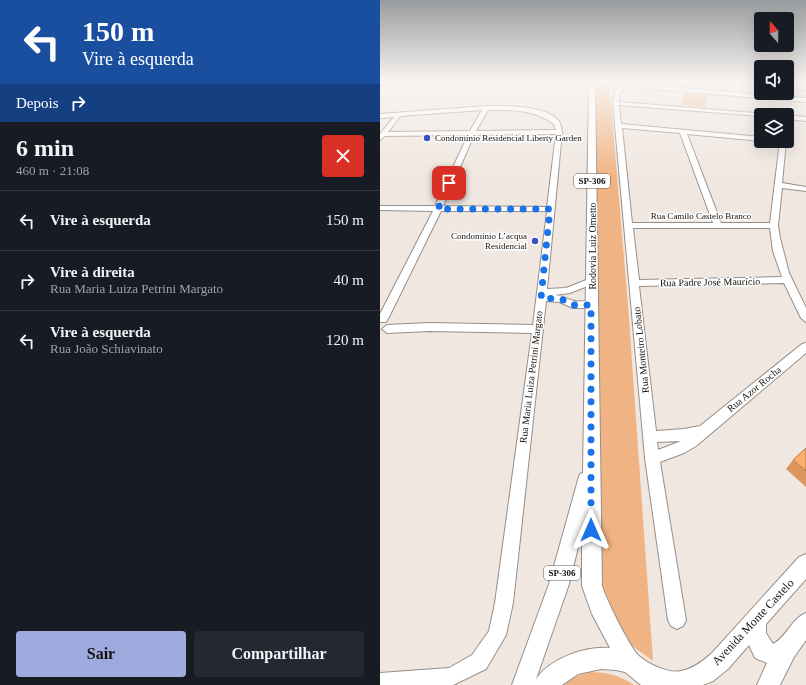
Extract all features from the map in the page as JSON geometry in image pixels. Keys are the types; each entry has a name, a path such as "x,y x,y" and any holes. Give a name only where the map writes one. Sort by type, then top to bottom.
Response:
{"main road":[{"name":"Rodovia Luiz Ometto","path":"592,113 592,586 599,607 629,661"},
{"name":"Rodovia Luiz Ometto","path":"523,685 559,584 591,459"},
{"name":"Avenida Monte Castelo","path":"654,681 680,683 705,673 720,661 806,564"},
{"path":"756,621 755,635 763,650 773,655 786,649"},
{"path":"768,685 786,649 806,623"},
{"name":"SP-306","path":"545,685 552,677 570,666 589,658 609,657 629,661 654,681"}],"street":[{"path":"380,116 414,113"},
{"path":"483,113 472,133 438,209 386,315 381,319 387,322 384,332 429,326 536,329"},
{"path":"382,136 558,132 557,123 546,115 538,113"},
{"name":"Rua Monteiro Lobato","path":"617,113 652,458 677,620"},
{"path":"382,136 399,114"},
{"path":"794,118 806,119"},
{"path":"619,126 754,138"},
{"name":"Rua Maria Luiza Petrini Margato","path":"380,682 450,677 479,662 496,635 501,619 541,295 558,132"},
{"path":"683,132 718,226"},
{"path":"782,148 774,225 778,257 786,280 806,318 806,322"},
{"path":"778,185 806,189"},
{"path":"380,208 550,209"},
{"name":"Rua Camilo Castelo Branco","path":"629,226 774,225"},
{"name":"Rua Padre José Maurício","path":"634,283 786,280"},
{"path":"541,295 567,291 592,281"},
{"path":"541,295 561,299 573,305 591,305"},
{"path":"796,300 806,307"},
{"name":"Rua Azor Rocha","path":"652,458 677,452 693,441 702,431 806,347"},
{"name":"Rua Azor Rocha","path":"650,437 684,436 702,431"}],"shaded area":[{"path":"595,113 612,113 628,305 653,661 627,642 602,599 595,560"},
{"path":"589,672 613,675 634,685 560,685 577,676"}],"building":[{"path":"806,448 806,471 793,460"}],"place":[{"name":"Condomínio Residencial Liberty Garden","path":"427,138"},
{"name":"Condomínio L’acqua Residencial","path":"535,241"}],"route":[{"path":"449,183 438,209 550,209 541,298 561,299 573,305 591,305 591,530"}]}
